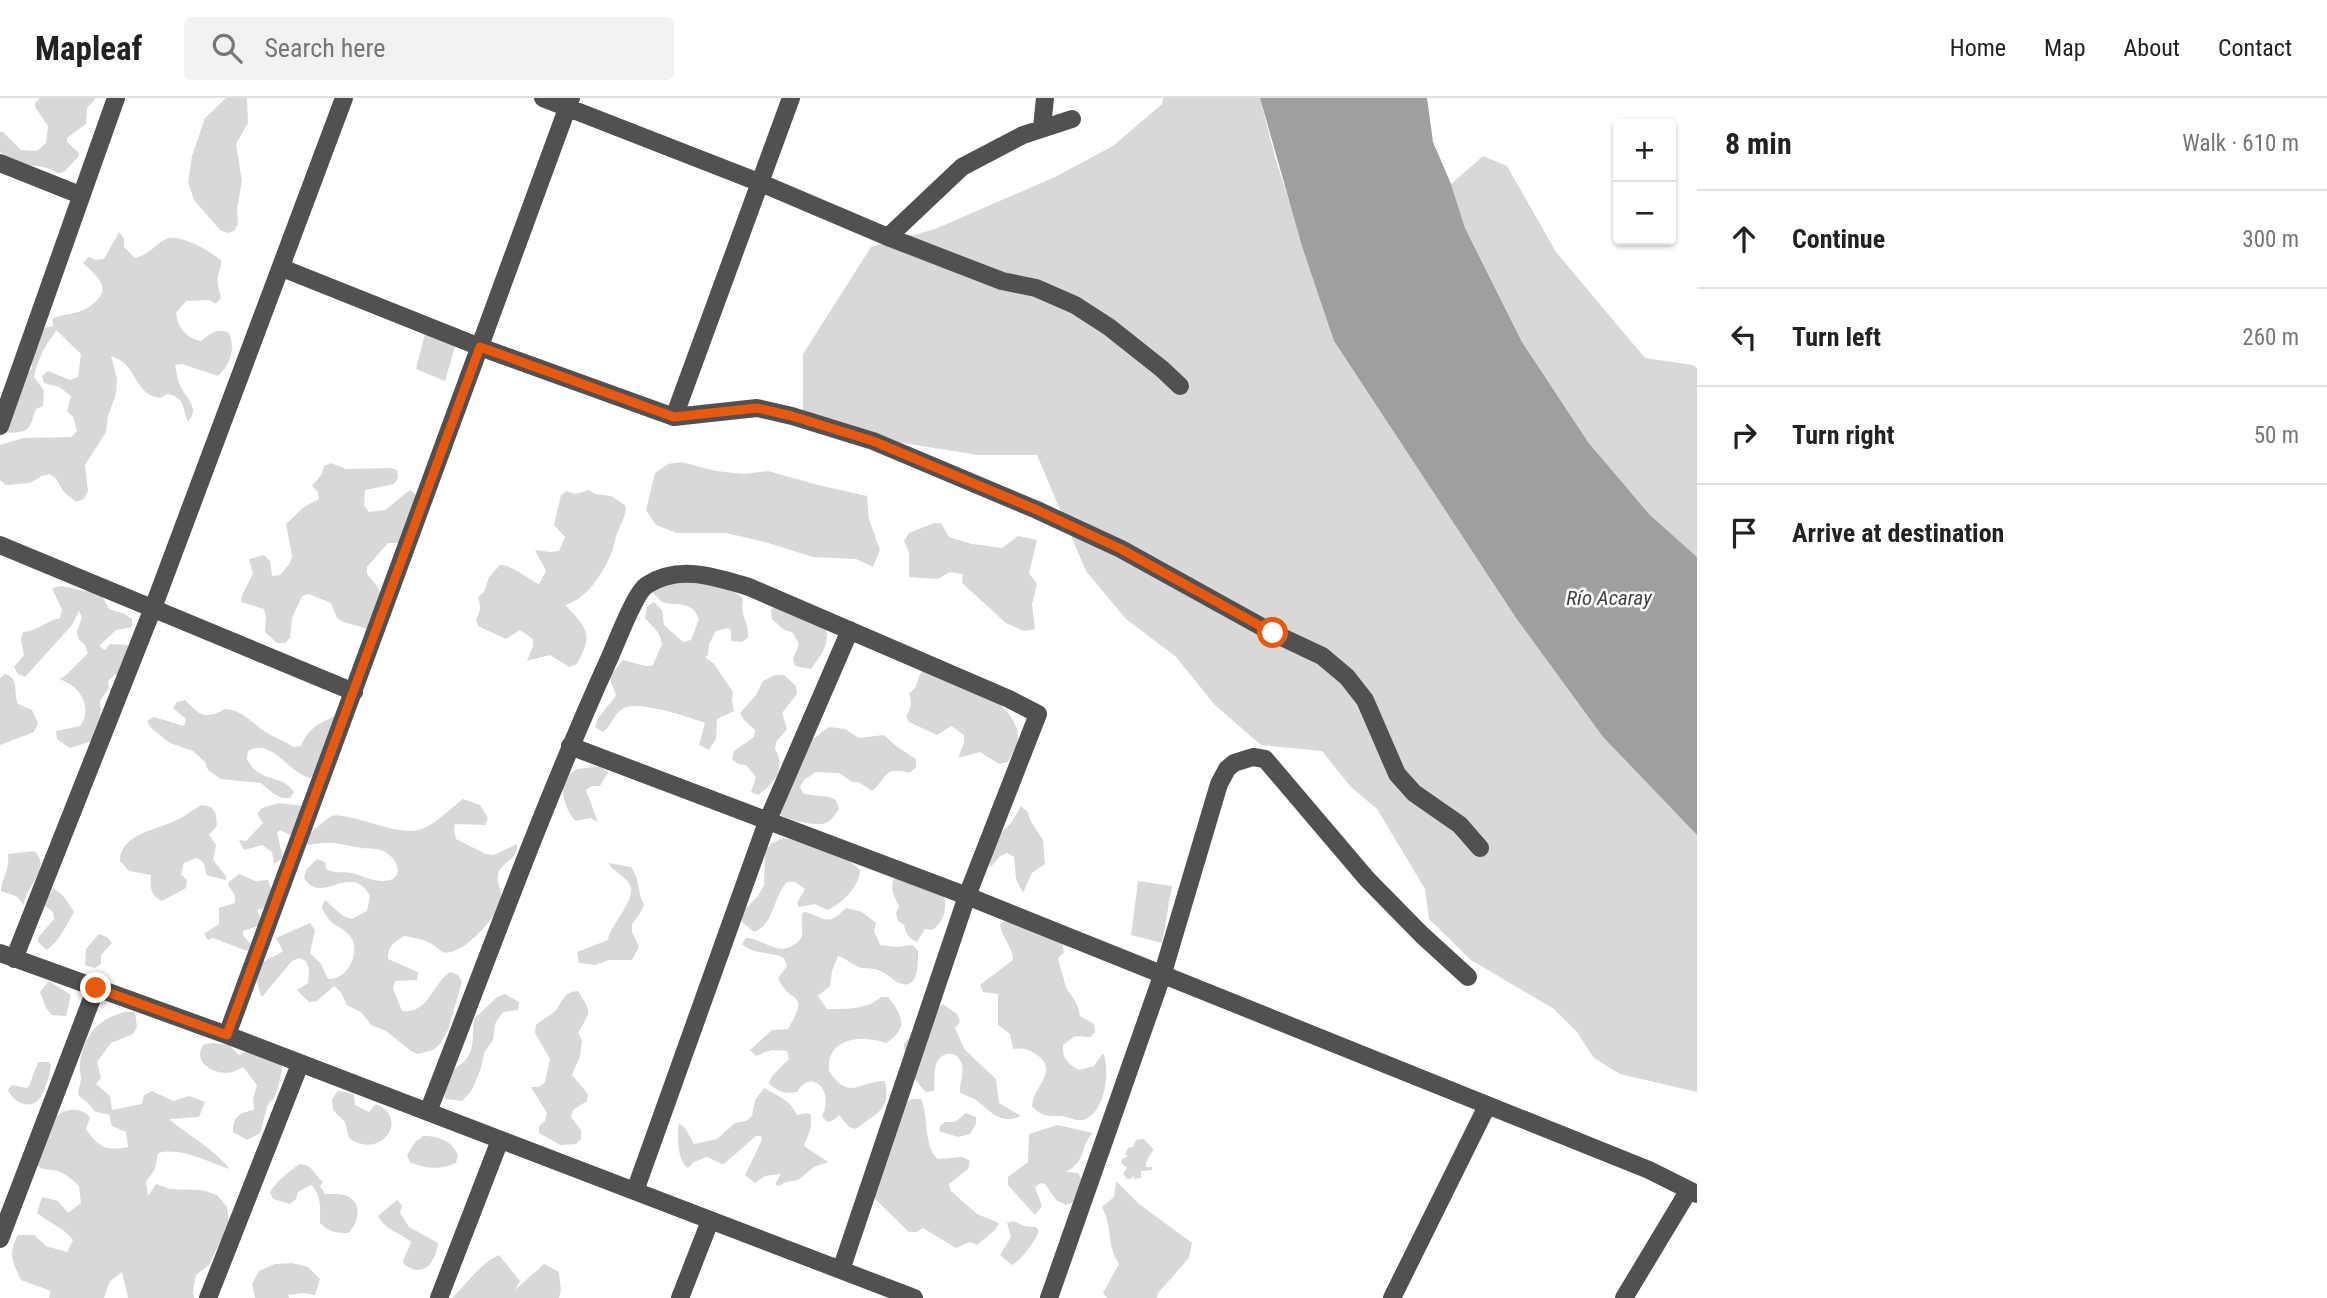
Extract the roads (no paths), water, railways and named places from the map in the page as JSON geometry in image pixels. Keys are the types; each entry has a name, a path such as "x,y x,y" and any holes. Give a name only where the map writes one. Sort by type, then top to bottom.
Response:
{"street":[{"path":"0,426 116,98"},
{"path":"344,98 153,608 7,956 227,1035 909,1297"},
{"path":"543,98 569,103 888,237 1002,281 1036,288 1075,305 1109,327 1180,386"},
{"path":"674,417 791,98"},
{"path":"1042,127 1045,98"},
{"path":"227,1035 569,103"},
{"path":"888,237 962,167 1001,145 1042,127 1072,119"},
{"path":"0,163 80,195"},
{"path":"282,268 480,347 674,417 757,408 873,441 1037,510 1121,549 1273,633 1322,656 1347,677 1365,700 1397,774 1414,793 1460,825 1480,848"},
{"path":"0,545 354,692"},
{"path":"428,1112 570,746 644,586 664,577 705,574 749,587 1038,714 967,897 841,1270"},
{"path":"635,1192 767,822 850,630"},
{"path":"570,746 967,897 1649,1170 1693,1192 1624,1298"},
{"path":"1048,1298 1162,976 1219,784 1227,769 1253,757 1265,759 1367,879 1468,977"},
{"path":"0,1238 96,988"},
{"path":"208,1298 300,1063"},
{"path":"1392,1298 1488,1106"},
{"path":"439,1298 500,1140"},
{"path":"680,1298 710,1221"}],"water":[{"name":"Río Acaray","path":"1260,98 1427,98 1433,142 1451,184 1465,228 1522,342 1588,442 1649,514 1697,557 1697,835 1603,737 1516,618 1334,341 1302,246"}]}
